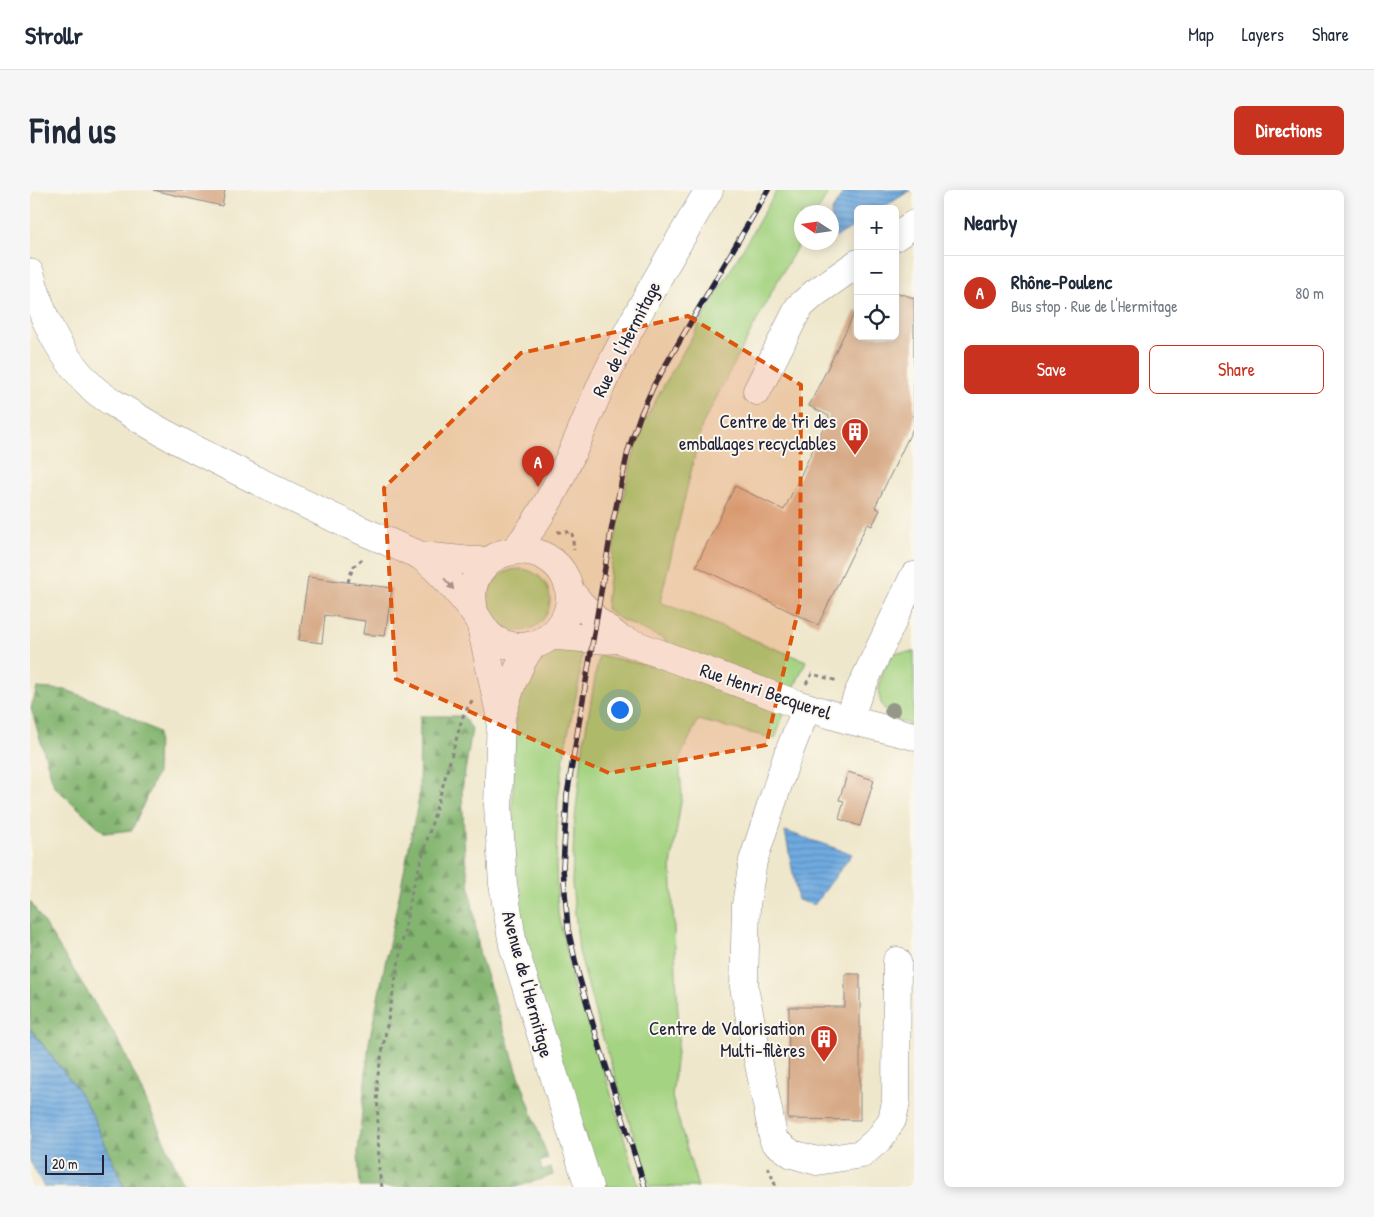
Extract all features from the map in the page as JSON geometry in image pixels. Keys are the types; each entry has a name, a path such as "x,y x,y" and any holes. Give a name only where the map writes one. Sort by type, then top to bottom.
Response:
{"street":[{"name":"Rue de l'Hermitage","path":"516,549 554,494 607,374 666,262 709,190"},
{"path":"899,234 914,224"},
{"path":"757,391 799,307 815,293 854,266"},
{"path":"30,273 45,319 69,360 95,391 141,420 183,444 351,526 422,556 489,561"},
{"name":"Rue de l'Hermitage","path":"554,494 551,519 564,578"},
{"path":"422,556 444,578 491,637 503,644 517,647 542,641 559,628 568,610 564,578 549,558 539,553 516,549 502,553 489,561 480,572 474,585 472,599 478,620"},
{"path":"849,720 858,694 914,576"},
{"name":"Rue Henri Becquerel","path":"564,578 597,621 620,639 782,699 849,720 914,736"},
{"name":"Avenue de l'Hermitage","path":"478,620 501,716 498,805 500,855 502,884 513,945 589,1187"},
{"name":"Rue Henri Becquerel","path":"542,641 572,636 611,640 620,639"},
{"name":"Avenue de l'Hermitage","path":"501,716 512,682 522,661 542,641"},
{"path":"807,707 787,757 753,861 746,905 744,987 774,1141 792,1154 817,1161 862,1154 880,1138 892,1120 896,1102 897,961"}],"path":[{"path":"348,582 353,567 366,556"},
{"path":"382,1187 379,1172 377,1080 411,895 463,716 476,693 493,678"}],"highlighted area":[{"path":"688,316 801,385 800,603 766,745 609,773 396,679 384,488 521,353"}],"green space":[{"path":"777,190 830,190 821,205 794,205 795,250 702,425 660,602 806,661 789,699 775,739 698,720 679,760 682,795 671,866 679,1034 672,1097 698,1187 650,1187 596,1016 579,951 572,884 574,828 583,746 599,655 657,667 666,640 618,618 606,609 617,527 630,467 642,426"},
{"path":"513,569 525,569 541,578 548,588 550,600 548,612 541,622 525,631 513,631 502,626 493,617 488,606 488,594 493,583 502,574"},
{"path":"559,642 583,647 579,682 566,743 558,798 556,866 558,914 570,964 574,994 583,1001 639,1187 601,1187 534,976 518,909 512,811 516,709 538,657"},
{"path":"914,652 914,726 892,717 885,710 879,694 881,678 891,653"},
{"path":"37,688 66,690 107,705 158,732 157,773 132,830 105,833 54,786 31,708"},
{"path":"420,716 463,716 472,729 462,790 465,856 480,956 548,1159 540,1162 542,1171 551,1168 553,1175 517,1187 360,1187 358,1152 369,1042 419,798"},
{"path":"30,901 121,1045 185,1187 124,1187 92,1114 78,1090 30,1028"}],"water":[{"path":"845,190 911,190 887,205 854,205 854,226 839,235 839,205 835,205"},
{"path":"785,831 852,854 814,905 798,900"},
{"path":"30,1029 78,1090 92,1114 124,1187 44,1187 30,1161"}],"building":[{"path":"153,190 225,190 222,206"},
{"name":"Centre de tri des emballages recyclables","path":"899,293 914,298 914,426 875,507 880,510 872,526 867,524 818,625 696,566 735,486 784,510 829,416 809,406 854,314 854,340 899,340"},
{"path":"308,577 392,588 385,636 363,634 365,621 325,615 322,643 299,640"},
{"path":"848,772 874,780 860,826 839,819 844,801 839,800"},
{"name":"Centre de Valorisation Multi-filères","path":"845,974 860,974 860,1120 788,1119 789,1007 845,1007"}],"railway":[{"path":"645,1187 597,1038 578,973 568,929 563,868 567,795 612,526 628,451 640,416 654,385 768,190"}],"place":[{"name":"Centre de tri des emballages recyclables","path":"855,456"},
{"name":"Rhône-Poulenc","path":"538,487"},
{"name":"Centre de Valorisation Multi-filères","path":"824,1063"}]}
